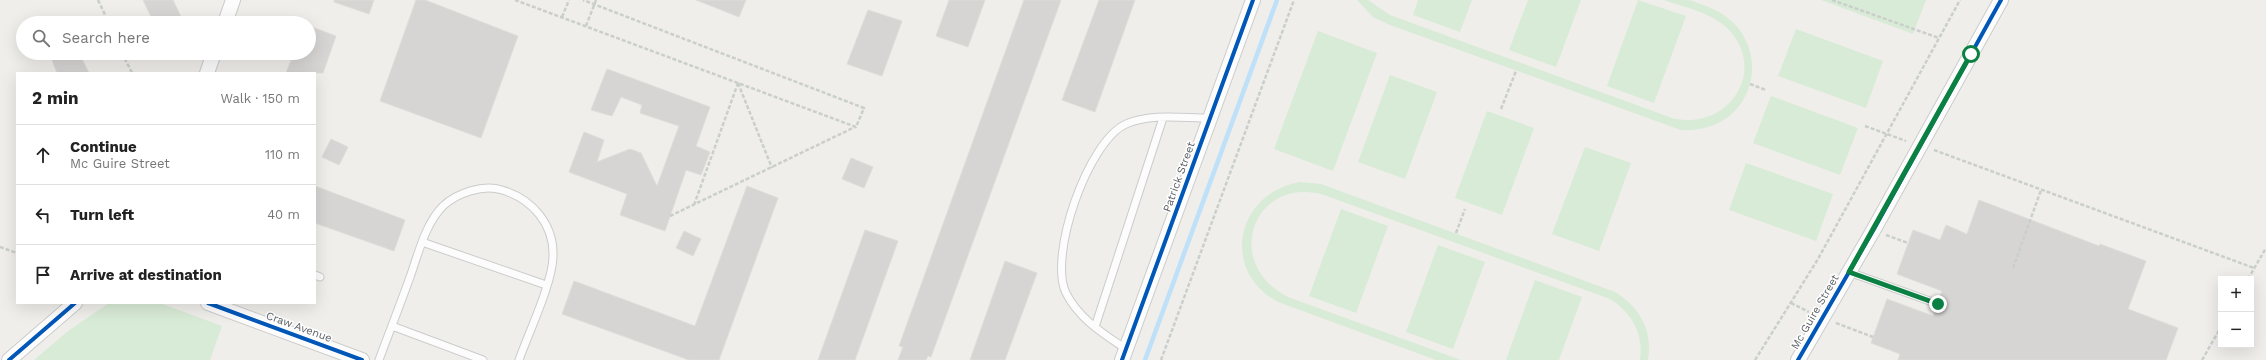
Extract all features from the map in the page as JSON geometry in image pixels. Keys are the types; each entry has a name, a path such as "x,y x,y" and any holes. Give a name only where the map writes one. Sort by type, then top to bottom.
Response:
{"street":[{"path":"228,16 234,0"},
{"name":"Patrick Street","path":"1124,355 1253,0"},
{"name":"Mc Guire Street","path":"1798,360 1849,272 2001,0"},
{"path":"206,72 211,60"},
{"path":"9,360 74,304"},
{"name":"Craw Avenue","path":"211,304 362,360"}],"lane":[{"path":"1124,355 1076,308 1066,294 1062,278 1062,258 1066,226 1078,192 1105,141 1124,125 1145,117 1210,118"},
{"path":"1095,327 1163,118"},
{"path":"379,360 422,242 435,217 442,207 455,197 481,189 498,188 515,193 529,203 541,215 550,232 553,257 546,286 519,360"},
{"path":"422,242 546,286"},
{"path":"1849,272 1938,304"},
{"path":"392,326 483,360"}],"path":[{"path":"99,0 105,16"},
{"path":"515,0 856,127"},
{"path":"562,18 569,0"},
{"path":"583,0 864,108 856,127 670,216"},
{"path":"586,26 596,0"},
{"path":"1162,360 1294,0"},
{"path":"1832,0 1939,38"},
{"path":"1755,360 1818,259 1960,0"},
{"path":"126,60 132,72"},
{"path":"1501,109 1516,71"},
{"path":"738,83 772,168"},
{"path":"693,205 738,83"},
{"path":"1750,84 1766,90"},
{"path":"1865,126 2254,268"},
{"path":"2013,268 2042,190"},
{"path":"1456,234 1465,209"},
{"path":"0,247 16,253"},
{"path":"2250,276 2266,248"},
{"path":"2202,360 2218,332"}],"green space":[{"path":"1357,0 1368,0 1390,15 1672,118 1691,120 1709,116 1724,108 1735,96 1742,81 1744,65 1741,48 1730,31 1723,25 1708,15 1664,0 1688,0 1706,6 1729,19 1744,37 1751,58 1751,80 1743,100 1729,117 1708,127 1681,130 1390,25 1373,17"},
{"path":"1418,0 1472,0 1460,32 1413,15"},
{"path":"1528,0 1581,0 1556,67 1509,50"},
{"path":"1638,0 1686,16 1654,103 1607,86"},
{"path":"1821,0 1926,0 1913,34"},
{"path":"1796,29 1883,61 1866,108 1778,76"},
{"path":"1318,31 1377,53 1333,171 1274,149"},
{"path":"1390,75 1437,92 1405,179 1358,162"},
{"path":"1771,96 1858,128 1840,175 1753,143"},
{"path":"1487,111 1534,128 1502,215 1455,198"},
{"path":"1585,147 1631,163 1599,251 1552,234"},
{"path":"1746,163 1833,194 1816,241 1729,210"},
{"path":"1299,182 1321,184 1615,292 1624,298 1638,312 1643,321 1648,339 1648,360 1640,360 1640,341 1635,325 1625,311 1610,299 1324,195 1300,192 1279,198 1264,210 1255,226 1251,245 1256,264 1267,282 1288,297 1461,360 1436,360 1278,302 1260,288 1248,272 1243,254 1243,235 1249,217 1261,201 1278,189"},
{"path":"1341,209 1388,226 1356,313 1309,296"},
{"path":"1438,245 1485,262 1453,349 1406,332"},
{"path":"1535,280 1582,297 1559,360 1506,360"},
{"path":"108,304 163,304 222,326 210,360 34,360 68,331"}],"building":[{"path":"143,0 173,0 181,16 151,16"},
{"path":"334,0 374,0 369,14 334,2"},
{"path":"416,0 425,0 518,36 481,138 380,101"},
{"path":"696,0 746,0 739,17"},
{"path":"949,0 985,0 968,47 936,36"},
{"path":"1024,0 1061,0 931,357 928,356 926,360 898,360 903,347 899,346"},
{"path":"1099,0 1135,0 1095,112 1062,100"},
{"path":"868,10 902,21 882,76 847,64"},
{"path":"316,29 336,36 323,73 286,72 291,60 316,60"},
{"path":"52,60 82,60 88,72 57,72"},
{"path":"607,69 710,107 696,146 710,152 701,175 686,170 665,231 620,215 627,194 569,172 584,132 604,140 597,162 630,149 641,153 657,186 679,126 640,113 642,105 621,97 612,116 591,110"},
{"path":"331,139 348,147 339,165 322,157"},
{"path":"851,158 873,167 864,188 842,179"},
{"path":"316,186 405,220 394,251 316,223"},
{"path":"747,186 778,198 719,360 689,360 562,314 574,281 695,326"},
{"path":"1979,200 2099,246 2100,244 2146,261 2128,309 2178,328 2166,360 1898,360 1900,354 1871,343 1887,299 1933,316 1936,309 1941,308 1943,303 1939,299 1942,291 1897,274 1913,230 1940,240 1946,225 1967,234"},
{"path":"865,230 898,241 855,360 818,360"},
{"path":"684,231 701,239 693,256 676,248"},
{"path":"1005,261 1037,273 1005,360 970,360"}],"waterway":[{"path":"1145,360 1277,0"}],"cycle path":[{"path":"1122,360 1253,0"},
{"path":"1798,360 1874,229 2001,0"},
{"path":"9,360 74,304"},
{"path":"211,304 362,360"}],"route":[{"path":"1938,304 1849,272 1971,54"}]}
